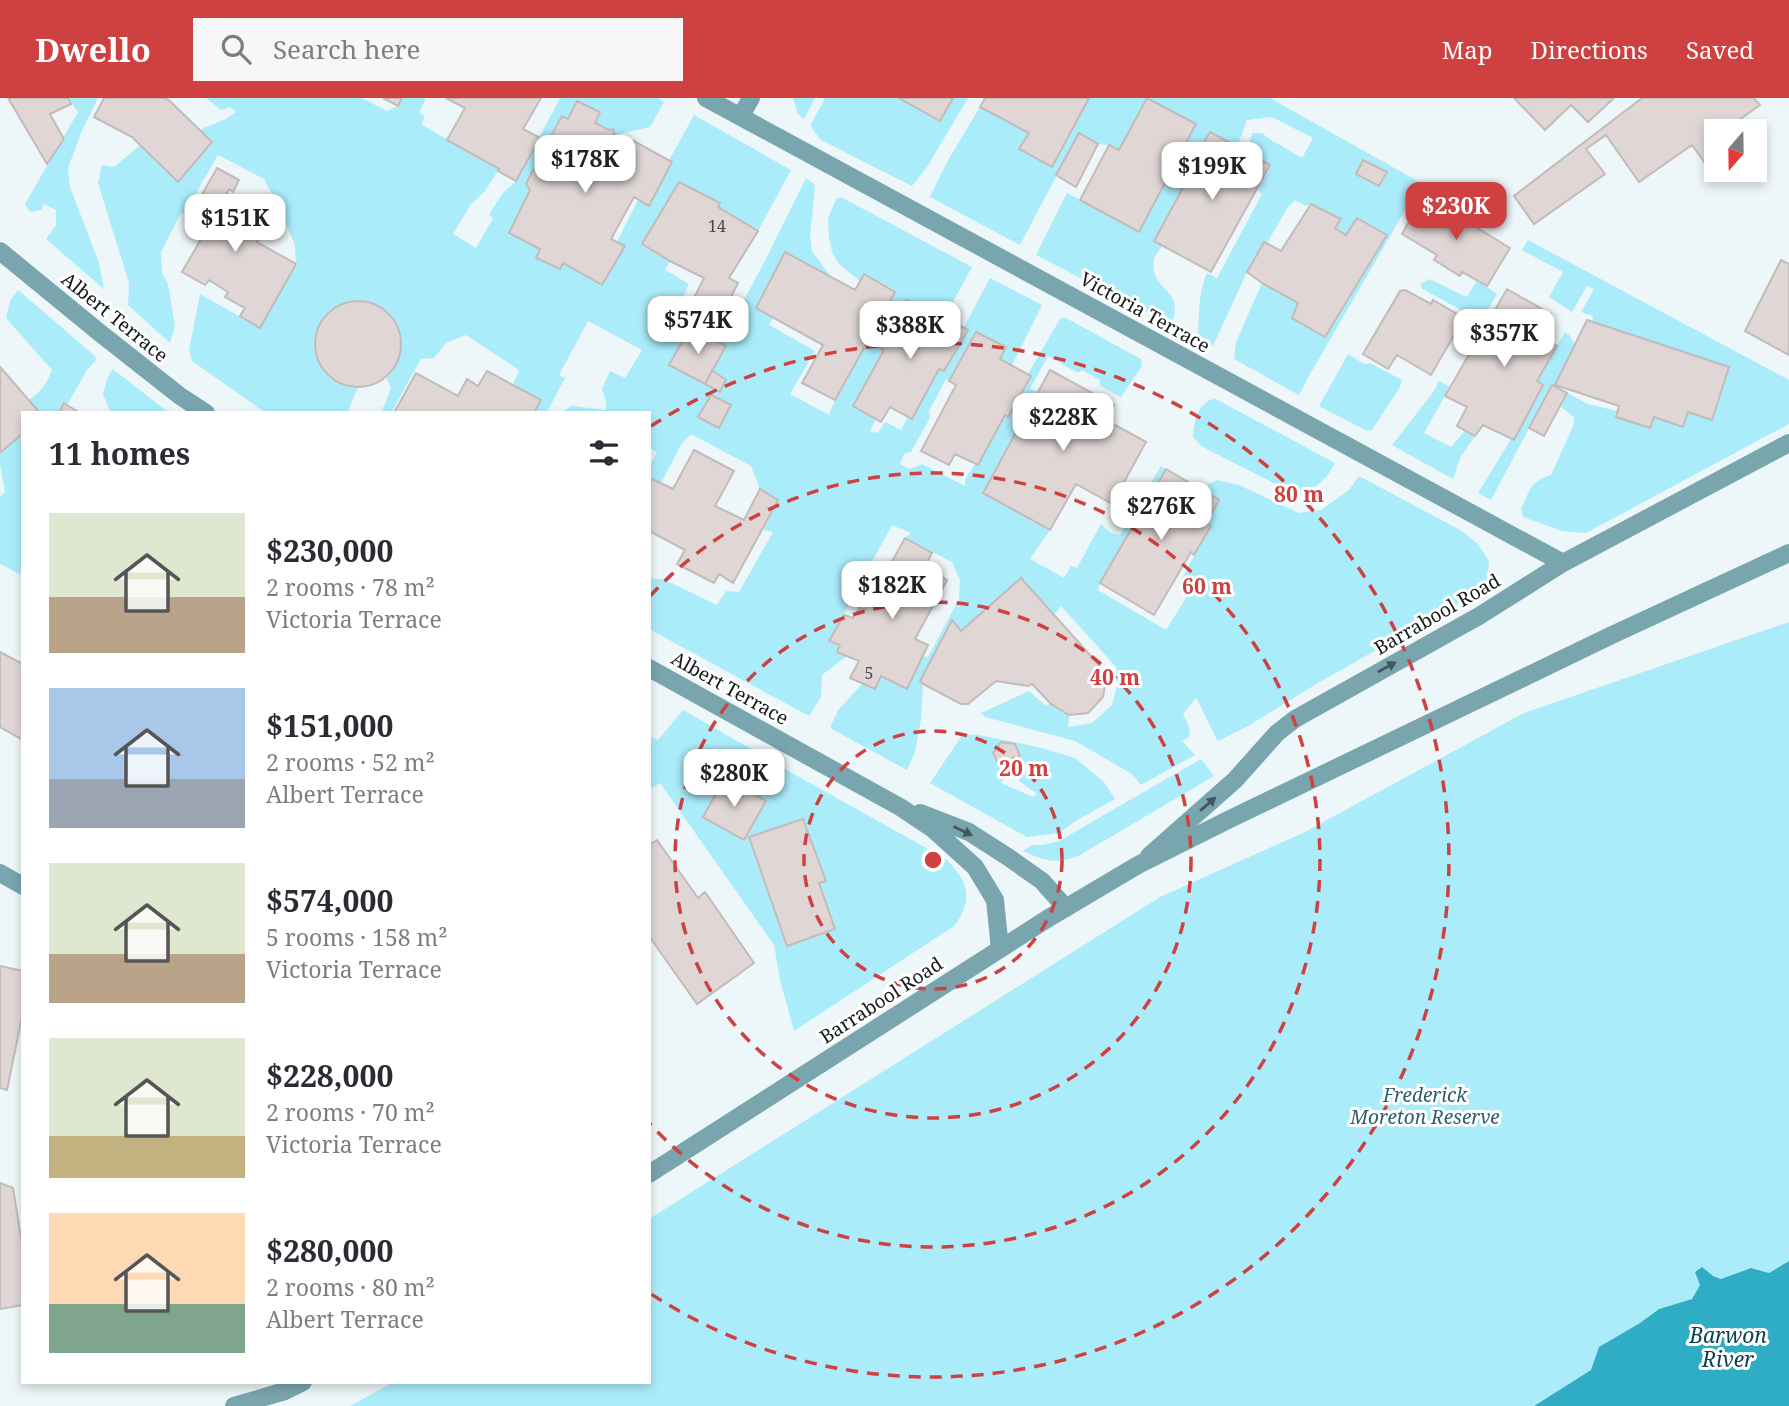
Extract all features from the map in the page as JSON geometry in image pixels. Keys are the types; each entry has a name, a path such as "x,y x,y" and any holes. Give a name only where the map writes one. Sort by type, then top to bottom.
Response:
{"street":[{"name":"Victoria Terrace","path":"706,98 1563,563"},
{"path":"741,117 751,98"},
{"name":"Albert Terrace","path":"0,251 165,384 203,411"},
{"name":"Barrabool Road","path":"1139,865 1235,780 1282,728 1295,719 1479,616 1563,563 1789,443"},
{"name":"Barrabool Road","path":"651,1173 1000,949 1139,865 1563,659 1789,553"},
{"name":"Albert Terrace","path":"651,669 900,807 933,829 975,867 995,900 1000,949"},
{"name":"Albert Terrace","path":"900,807 934,817 969,832 1042,881 1066,908"},
{"path":"0,873 21,885"},
{"path":"234,1406 285,1391 299,1384"}],"green space":[{"path":"68,98 98,98 68,168 70,187 99,263 104,289 46,239 56,225 56,210 44,204 41,210 30,212 25,204 78,112"},
{"path":"206,98 362,98 387,111 398,106 402,98 426,98 419,112 424,116 422,125 499,169 485,191 471,204 453,234 476,248 493,218 489,215 502,194 516,181 560,98 658,98 664,102 650,127 615,135 613,129 609,130 595,123 577,101 568,119 561,117 551,136 556,138 540,168 533,170 527,184 530,190 509,233 540,249 536,258 560,269 563,263 602,285 624,246 617,242 638,200 649,205 672,163 669,160 694,115 791,170 758,231 718,207 720,203 679,183 675,189 642,243 670,261 665,270 689,284 676,310 688,316 689,308 699,315 669,365 705,384 726,346 721,343 806,178 814,184 815,189 810,236 812,251 831,277 785,252 757,308 773,318 769,325 815,351 790,394 829,415 894,292 864,274 860,281 839,264 832,252 828,218 836,199 841,197 972,267 948,311 934,304 929,312 906,301 880,347 884,350 876,419 870,431 878,433 885,422 901,430 908,417 912,419 939,369 945,371 968,330 964,327 990,278 1042,305 1012,365 1000,359 1005,347 975,332 949,381 946,379 929,411 930,418 911,452 904,454 900,464 910,469 922,464 965,486 965,480 975,464 978,465 1005,415 1008,417 1031,376 1028,374 1060,319 1064,317 1141,359 1142,366 1121,397 1100,386 1100,380 1082,370 1078,373 1048,356 1030,389 1038,392 983,492 1050,530 1030,559 1064,578 1071,566 1077,568 1101,524 1111,533 1120,535 1161,466 1166,469 1098,590 1166,630 1191,590 1180,582 1210,527 1206,523 1219,500 1200,489 1217,480 1239,485 1299,513 1321,510 1349,490 1359,476 1462,531 1478,544 1489,561 1484,589 1218,741 1196,698 1183,714 1190,736 1182,741 1195,755 1141,785 1132,774 1075,741 985,717 981,713 1029,691 1045,705 1051,704 1069,715 1068,727 1092,723 1112,705 1118,682 1114,679 1117,668 1061,606 1054,615 1020,579 961,631 923,684 921,719 915,752 907,770 830,728 838,710 862,684 875,689 881,676 906,688 922,656 928,657 959,599 960,580 952,562 905,538 911,533 892,525 829,641 840,645 838,652 847,656 822,675 821,697 809,716 651,630 651,578 665,580 717,605 726,591 739,592 773,532 763,530 778,500 760,489 751,466 691,434 681,445 661,483 651,481 651,462 657,452 651,449 651,411 564,411 571,406 606,410 602,389 610,371 625,378 642,350 588,321 559,375 565,378 548,411 535,411 541,400 513,385 519,370 466,335 446,343 434,358 421,359 392,411 382,411 391,388 386,377 398,356 400,337 394,321 382,309 366,302 349,302 333,309 320,325 315,344 322,368 330,377 340,383 358,387 348,411 263,411 192,361 189,350 200,294 260,328 296,264 295,245 264,179 218,155 185,212 180,215 161,252 162,273 168,284 175,326 170,343 128,305 129,283 98,183 102,165 114,167 140,145 199,130 236,112 230,107 221,110"},
{"path":"793,98 815,98 804,119 798,114"},
{"path":"825,98 968,98 927,167 912,186 821,140 810,126"},
{"path":"1089,98 1148,98 1119,150 1098,144 1079,133 1020,245 930,197 947,162 980,107 1029,133 1019,149 1052,167"},
{"path":"1148,98 1270,98 1421,183 1299,395 1234,359 1236,342 1262,283 1298,303 1292,318 1325,337 1386,235 1357,218 1346,235 1335,228 1341,219 1311,204 1306,206 1295,200 1267,243 1263,242 1213,346 1198,338 1199,313 1207,273 1217,278 1262,194 1258,190 1271,166 1247,152 1252,133 1262,133 1302,158 1313,138 1272,117 1247,120 1237,147 1210,132 1194,160 1197,162 1154,241 1162,246 1154,258 1156,278 1174,304 1175,313 1171,325 1036,255 1067,193 1139,231 1196,125"},
{"path":"1528,240 1789,380 1789,424 1586,533 1562,531 1523,517 1521,509 1529,492 1535,484 1551,475 1574,424 1574,417 1560,406 1567,393 1588,404 1617,411 1616,417 1654,417 1683,427 1688,412 1712,419 1729,368 1592,322 1593,316 1581,312 1594,289 1587,286 1572,312 1549,297 1563,272 1522,250"},
{"path":"1429,279 1467,297 1477,280 1497,294 1481,321 1421,288 1421,284"},
{"path":"18,290 95,356 96,360 87,370 67,405 64,404 60,411 38,411 29,400 43,387 52,370 6,318 10,301"},
{"path":"1565,332 1575,345 1491,500 1478,493 1511,439 1514,439 1543,385 1537,381"},
{"path":"1348,354 1402,380 1372,430 1367,431 1319,406"},
{"path":"113,369 166,411 110,411 103,394"},
{"path":"1439,381 1450,387 1424,433 1451,447 1465,431 1475,436 1460,458 1453,479 1392,445"},
{"path":"1214,398 1335,463 1317,485 1305,490 1289,491 1201,446 1193,437 1196,419 1200,409"},
{"path":"21,435 21,575 0,564 0,497 5,492 0,453"},
{"name":"Frederick Moreton Reserve","path":"1789,622 1789,1261 1769,1273 1751,1268 1721,1279 1713,1276 1700,1285 1692,1299 1659,1309 1600,1347 1591,1370 1534,1406 350,1406 390,1384 651,1384 651,1218 1160,897 1303,833 1524,713"},
{"path":"683,710 751,749 725,777 703,816 744,839 766,801 755,794 774,763 946,859 959,875 966,891 964,907 954,926 794,1031 774,945 660,783 651,789 651,737 658,740"},
{"path":"963,734 979,735 1075,758 1104,782 1115,799 1059,833 1027,837 930,783","holes":["1018,761 1027,765 1028,771 1018,780 1037,794 1033,797 1001,783 1004,777 1009,778 1021,768 1016,764"]},
{"path":"1201,759 1214,776 1080,855 1064,860 1051,860 1023,851 1032,845 1059,841"}],"water":[{"name":"Barwon River","path":"1789,1261 1789,1406 1534,1406 1591,1370 1599,1347 1659,1309 1692,1299 1700,1285 1695,1272 1702,1267 1721,1279 1751,1268 1769,1273"}],"building":[{"path":"8,98 68,98 71,104 50,114 64,139 47,164"},
{"path":"104,98 165,98 212,142 178,182 132,137 94,117"},
{"path":"383,98 402,98 398,106"},
{"path":"446,98 541,98 523,129 540,138 516,181 447,140 465,108"},
{"path":"899,98 953,98 940,121"},
{"path":"985,98 1089,98 1052,167 1019,149 1029,133 980,107"},
{"path":"1147,98 1196,124 1139,232 1080,200 1109,145 1119,150"},
{"path":"1514,98 1614,98 1588,122 1571,105 1545,130"},
{"path":"1642,98 1754,98 1760,105 1740,119 1704,119 1704,162 1692,145 1639,182 1606,135 1586,149 1605,174 1534,224 1514,196"},
{"path":"577,101 600,112 595,123 609,130 613,129 618,147 613,148 611,153 624,159 634,141 672,162 649,206 634,197 611,239 625,246 602,285 563,263 560,269 536,258 540,249 509,233 530,190 526,184 533,170 540,168 556,138 551,136 562,116 568,119"},
{"path":"1210,132 1270,165 1211,272 1154,241 1197,162 1194,160"},
{"path":"1079,133 1098,144 1076,187 1056,175"},
{"path":"1363,160 1387,172 1379,186 1356,174"},
{"path":"217,168 239,180 233,192 229,189 222,202 231,208 228,212 263,232 257,242 296,264 260,328 240,316 245,308 225,297 228,292 209,280 205,285 182,272 204,234 186,223"},
{"path":"679,182 720,203 718,207 758,231 729,278 738,283 718,324 689,308 704,278 642,244"},
{"path":"1424,195 1510,248 1487,286 1462,272 1460,276 1434,260 1437,255 1402,234"},
{"path":"1311,204 1341,219 1335,228 1346,235 1357,218 1387,235 1325,337 1292,318 1298,303 1247,272 1264,242 1281,251"},
{"path":"785,252 855,290 864,274 895,292 835,400 802,383 823,345 756,308"},
{"path":"1781,260 1789,264 1789,355 1745,331"},
{"path":"1507,289 1551,314 1539,334 1557,346 1537,381 1543,385 1514,440 1483,425 1475,436 1457,426 1467,407 1445,396"},
{"path":"1405,290 1431,304 1433,300 1464,318 1431,375 1397,355 1388,369 1363,354 1400,291"},
{"path":"906,300 929,312 934,304 952,313 948,319 968,330 944,371 939,369 912,419 890,407 881,422 853,406 884,350 880,348"},
{"path":"358,301 382,308 394,320 401,344 394,368 382,380 358,387 334,380 322,368 315,344 322,320 334,308"},
{"path":"1587,320 1729,367 1712,420 1688,412 1683,427 1654,417 1650,428 1616,417 1619,406 1555,385"},
{"path":"690,328 726,346 705,384 669,365"},
{"path":"976,332 1006,347 1000,359 1031,376 1008,417 1005,415 978,465 955,454 949,465 921,451 956,385 949,381"},
{"path":"0,367 38,411 21,411 21,435 0,453"},
{"path":"712,370 726,380 720,392 705,384"},
{"path":"1050,370 1114,405 1106,420 1146,442 1112,504 1076,484 1050,530 983,493"},
{"path":"487,371 541,400 535,411 395,411 416,373 458,396 467,379 478,386"},
{"path":"1552,385 1567,393 1544,436 1529,428"},
{"path":"711,395 731,405 719,428 698,417"},
{"path":"64,403 77,411 60,411"},
{"path":"694,450 734,471 715,506 744,520 760,489 778,500 733,583 719,574 714,583 677,564 685,550 651,532 651,481 673,489"},
{"path":"1166,469 1219,500 1206,523 1211,526 1194,555 1191,552 1154,615 1100,583"},
{"path":"905,538 932,553 925,566 947,580 915,639 928,645 907,689 881,676 875,689 850,678 859,661 837,652 840,645 829,641 844,615 853,618 860,607 865,610"},
{"path":"1021,578 1099,665 1106,679 1103,697 1088,713 1069,715 1051,704 1032,684 1028,686 996,681 968,704 961,704 920,681 952,620 961,631"},
{"path":"0,652 21,663 21,739 0,727"},
{"path":"1001,742 1015,744 1020,756 1013,768 1000,767 993,753"},
{"path":"725,777 766,801 744,840 703,817"},
{"path":"803,819 826,881 819,883 835,929 787,946 749,837"},
{"path":"657,840 698,898 705,892 754,963 697,1004 651,939 651,844"},
{"path":"0,966 21,971 21,1022 7,1090 0,1088"},
{"path":"0,1183 13,1188 21,1238 21,1305 0,1309"}]}
